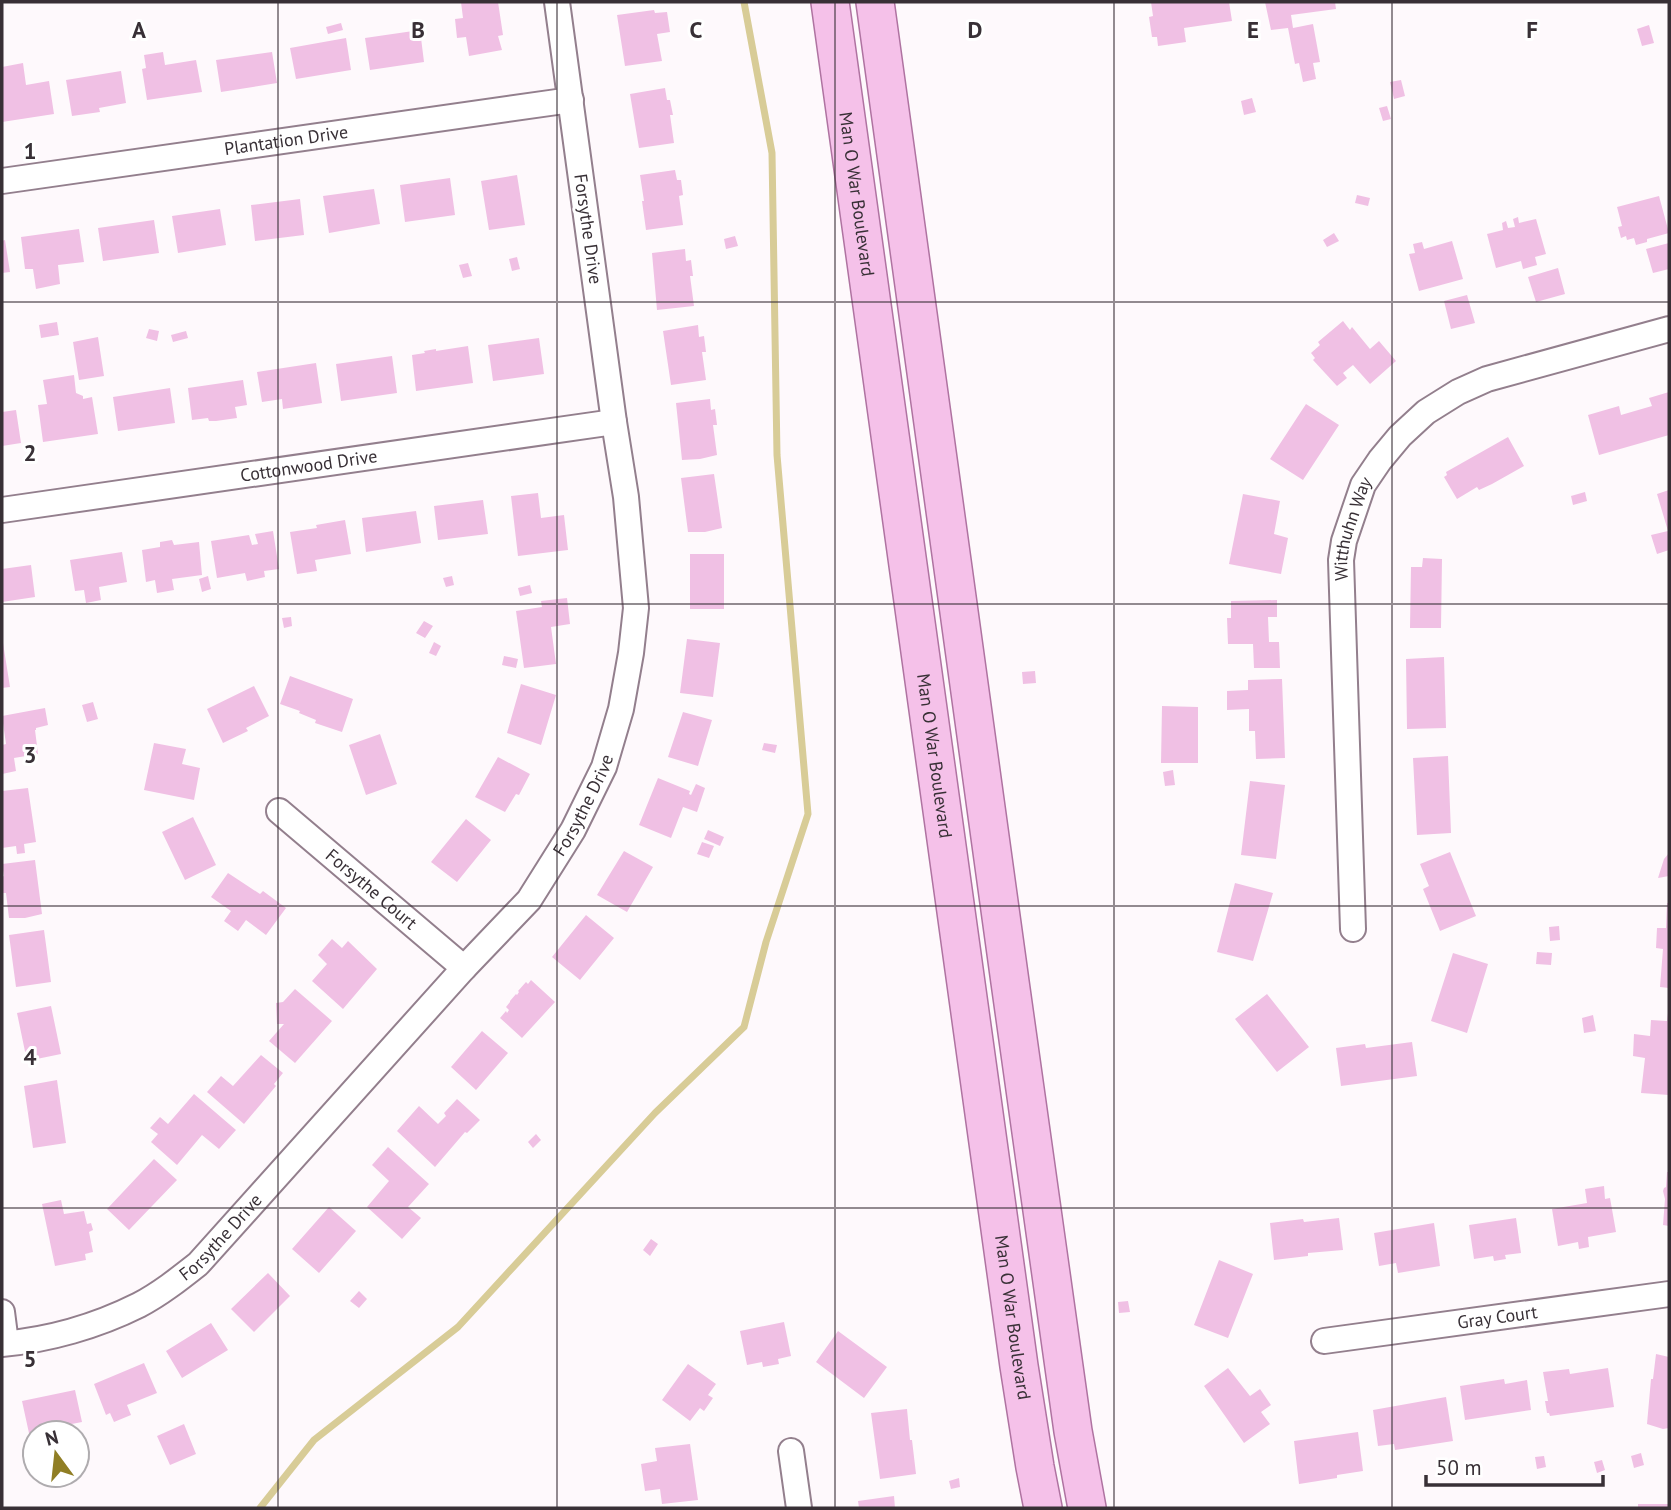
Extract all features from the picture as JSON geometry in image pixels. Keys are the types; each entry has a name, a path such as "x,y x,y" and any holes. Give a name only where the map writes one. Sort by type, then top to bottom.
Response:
{"main road":[{"name":"Man O War Boulevard","path":"830,2 1019,1366 1043,1508"},
{"path":"875,2 1073,1431 1087,1508"}],"street":[{"name":"Forsythe Drive","path":"4,1344 56,1335 104,1320 140,1304 173,1284 198,1264 464,968 529,900 564,847 604,767 621,709 636,608 626,497 557,2"},
{"name":"Plantation Drive","path":"2,181 571,100"},
{"name":"Witthuhn Way","path":"1353,929 1341,560 1343,541 1363,485 1399,436 1426,412 1458,392 1516,370 1669,329"},
{"name":"Cottonwood Drive","path":"2,510 614,422"},
{"name":"Forsythe Court","path":"279,811 464,968"},
{"name":"Gray Court","path":"1324,1341 1669,1294"},
{"path":"2,1312 4,1344"},
{"path":"791,1451 799,1508"}],"building":[{"path":"461,2 498,2 503,35 498,36 502,50 469,56 466,37 457,38 455,19 463,18"},
{"path":"1151,2 1229,2 1232,21 1184,28 1186,42 1158,46 1157,37 1152,37 1149,17 1153,16"},
{"path":"1265,2 1335,2 1336,9 1291,15 1293,28 1313,24 1320,62 1313,63 1316,79 1303,82 1299,63 1295,64 1288,28 1271,30"},
{"path":"654,10 655,13 667,12 670,32 657,34 662,61 625,66 617,15"},
{"path":"341,23 343,30 328,34 326,27"},
{"path":"1649,25 1654,43 1642,46 1637,29"},
{"path":"420,30 424,62 370,70 365,38"},
{"path":"346,38 351,70 296,79 290,48"},
{"path":"163,52 165,65 196,60 202,92 147,100 142,69 146,68 144,55"},
{"path":"272,52 277,83 221,92 216,60"},
{"path":"23,63 26,85 49,81 54,114 2,122 2,67"},
{"path":"121,71 126,103 99,108 100,112 72,116 66,80"},
{"path":"1401,80 1405,96 1394,99 1390,82"},
{"path":"665,88 673,115 670,115 674,143 639,148 630,94"},
{"path":"1252,98 1256,112 1244,115 1241,101"},
{"path":"1387,106 1391,119 1383,121 1379,108"},
{"path":"675,170 677,180 681,180 683,195 679,196 683,225 646,230 640,175"},
{"path":"517,175 525,225 489,230 481,181"},
{"path":"450,178 455,215 405,222 400,185"},
{"path":"374,189 380,224 329,233 323,196"},
{"path":"1357,195 1370,198 1368,206 1355,203"},
{"path":"1659,196 1669,233 1636,245 1634,238 1621,238 1618,227 1622,226 1617,207"},
{"path":"300,199 304,235 255,241 251,205"},
{"path":"220,209 226,245 178,253 172,216"},
{"path":"1518,217 1519,223 1536,219 1546,254 1535,257 1537,265 1523,269 1521,261 1496,268 1487,234 1503,230 1502,223 1506,221 1508,228 1515,227 1513,219"},
{"path":"154,220 159,253 103,261 98,228"},
{"path":"79,229 84,262 58,265 60,284 36,289 33,269 25,269 21,237"},
{"path":"1334,233 1339,241 1327,247 1323,240"},
{"path":"735,236 738,246 726,249 724,239"},
{"path":"5,240 10,272 2,273 2,241"},
{"path":"1452,241 1463,279 1419,291 1409,254 1415,253 1413,244 1422,242 1424,249"},
{"path":"1669,243 1669,269 1653,273 1646,249"},
{"path":"685,249 686,261 691,260 694,306 657,310 652,253"},
{"path":"517,257 520,269 512,271 509,259"},
{"path":"468,263 472,276 463,278 459,265"},
{"path":"1558,268 1565,294 1536,302 1528,277"},
{"path":"1467,295 1475,323 1451,329 1444,301"},
{"path":"1343,321 1350,330 1352,327 1370,349 1379,341 1396,361 1370,384 1353,365 1343,373 1347,378 1337,386 1313,360 1315,358 1311,353 1320,345 1318,342"},
{"path":"57,322 59,335 41,338 39,325"},
{"path":"698,325 699,337 704,336 706,352 702,352 706,380 671,385 663,331"},
{"path":"149,329 159,331 157,341 146,338"},
{"path":"186,331 188,338 173,342 171,335"},
{"path":"98,337 104,376 79,380 73,342"},
{"path":"539,338 544,374 493,381 488,345"},
{"path":"468,346 473,383 416,391 412,355 436,349"},
{"path":"392,356 397,393 341,401 336,364"},
{"path":"316,363 322,403 283,409 282,399 262,402 257,372"},
{"path":"74,375 76,393 83,396 83,399 92,397 98,434 43,442 38,405 47,404 43,380"},
{"path":"243,380 247,405 235,407 237,418 192,420 188,388"},
{"path":"170,388 175,423 118,431 113,397"},
{"path":"1669,392 1669,435 1599,455 1588,415 1619,406 1621,415 1652,406 1649,398"},
{"path":"710,399 711,410 715,409 717,425 713,425 717,455 682,460 676,403"},
{"path":"1306,404 1339,425 1303,480 1270,459"},
{"path":"16,410 21,443 2,446 2,412"},
{"path":"1508,437 1524,466 1457,499 1444,477 1446,472"},
{"path":"714,474 722,528 688,532 681,478"},
{"path":"1669,490 1669,550 1657,554 1651,535 1668,531 1657,494"},
{"path":"1585,492 1587,501 1573,505 1571,496"},
{"path":"538,493 541,518 564,515 568,550 518,556 511,496"},
{"path":"1243,494 1280,501 1274,534 1288,538 1281,574 1229,564"},
{"path":"483,500 488,534 438,540 434,506"},
{"path":"416,511 421,543 366,552 362,518"},
{"path":"345,520 351,554 315,560 317,571 297,574 290,532"},
{"path":"273,531 279,569 264,571 265,577 247,581 245,573 217,578 211,541 249,535 252,545 258,544 255,534"},
{"path":"172,540 174,545 199,542 202,575 172,579 174,590 157,593 155,580 146,582 142,550 160,547 160,542"},
{"path":"122,552 127,582 99,587 101,600 86,603 84,590 75,591 70,560"},
{"path":"690,554 724,554 724,609 690,609"},
{"path":"1423,558 1442,559 1441,628 1410,628 1411,567 1422,567"},
{"path":"31,565 35,597 2,602 2,569"},
{"path":"208,576 211,589 202,592 199,579"},
{"path":"452,576 454,585 446,587 443,578"},
{"path":"530,585 532,593 520,596 518,588"},
{"path":"567,598 570,624 551,627 556,664 524,668 516,611 542,607 541,601"},
{"path":"1277,600 1277,617 1268,617 1269,642 1279,642 1280,668 1254,668 1253,644 1228,644 1227,618 1231,618 1231,601"},
{"path":"291,617 292,626 284,628 282,618"},
{"path":"424,621 433,626 425,638 416,633"},
{"path":"687,639 720,643 713,697 680,693"},
{"path":"434,642 441,646 436,656 429,653"},
{"path":"2,643 10,687 2,688"},
{"path":"504,656 518,659 516,668 502,665"},
{"path":"1444,657 1446,728 1407,729 1406,659"},
{"path":"1035,671 1036,683 1023,684 1022,672"},
{"path":"290,676 353,699 342,732 315,723 316,720 299,713 300,711 280,704"},
{"path":"1282,679 1285,758 1256,759 1255,731 1249,731 1249,709 1227,710 1227,691 1248,690 1248,680"},
{"path":"521,684 556,695 541,745 507,733"},
{"path":"254,686 269,716 246,728 248,731 223,743 207,709"},
{"path":"93,702 98,719 87,722 82,705"},
{"path":"1162,706 1198,707 1198,763 1161,763"},
{"path":"45,708 48,725 35,730 38,754 14,758 16,771 2,774 2,745 6,744 2,716"},
{"path":"683,712 712,720 698,766 668,757"},
{"path":"380,734 397,784 366,795 349,745"},
{"path":"154,743 186,749 182,764 200,768 194,800 144,790"},
{"path":"764,743 777,745 775,753 762,750"},
{"path":"1448,756 1451,833 1417,835 1413,758"},
{"path":"498,757 530,774 519,795 516,794 505,812 475,797"},
{"path":"1173,770 1175,785 1165,786 1163,772"},
{"path":"658,778 690,791 691,795 696,784 705,788 697,812 683,807 671,838 639,825"},
{"path":"1250,781 1285,785 1276,859 1241,855"},
{"path":"28,788 36,842 24,844 25,853 17,854 16,846 2,848 2,791"},
{"path":"193,817 216,865 185,880 162,832"},
{"path":"466,819 491,840 457,882 431,862"},
{"path":"708,830 724,837 720,846 704,839"},
{"path":"702,842 714,846 709,858 697,854"},
{"path":"624,851 653,867 627,912 597,895"},
{"path":"1450,852 1476,916 1440,931 1423,889 1429,886 1420,864"},
{"path":"1669,853 1669,876 1658,878 1664,859"},
{"path":"35,860 42,914 9,918 6,893 2,893 2,864"},
{"path":"228,873 260,894 263,891 286,908 266,935 246,920 238,931 224,921 231,911 211,897"},
{"path":"1235,883 1273,893 1253,961 1217,952"},
{"path":"1667,903 1669,988 1660,987 1663,949 1656,948 1657,928 1666,928"},
{"path":"586,915 614,938 580,980 552,957"},
{"path":"1559,926 1560,940 1550,941 1549,927"},
{"path":"44,930 51,982 16,987 9,935"},
{"path":"332,939 342,948 348,941 377,969 343,1009 312,981 327,964 318,955"},
{"path":"1537,952 1552,953 1551,965 1536,964"},
{"path":"1453,953 1488,964 1467,1033 1431,1021"},
{"path":"531,980 555,1002 522,1038 500,1018 509,1010 506,1007 518,991"},
{"path":"295,989 332,1021 295,1063 269,1041 284,1024 277,1024 276,1003 283,1002"},
{"path":"1267,994 1309,1047 1277,1072 1235,1019"},
{"path":"51,1006 61,1054 27,1061 17,1013"},
{"path":"1668,1013 1669,1095 1641,1093 1645,1058 1633,1056 1634,1034 1650,1036 1651,1020 1667,1021"},
{"path":"1593,1015 1596,1031 1584,1033 1582,1018"},
{"path":"482,1031 508,1053 476,1090 451,1067"},
{"path":"1412,1042 1417,1076 1341,1086 1336,1048 1365,1044 1366,1048"},
{"path":"261,1055 283,1073 274,1084 276,1086 244,1124 207,1092 221,1076 233,1086"},
{"path":"57,1080 66,1143 33,1148 24,1086"},
{"path":"194,1094 236,1130 219,1149 202,1135 177,1165 151,1142 158,1134 150,1128 160,1117 168,1124"},
{"path":"457,1099 480,1120 465,1132 435,1167 397,1131 419,1106 438,1124"},
{"path":"536,1134 541,1140 533,1148 528,1142"},
{"path":"388,1147 429,1184 408,1207 421,1218 402,1239 367,1207 389,1181 372,1165"},
{"path":"154,1159 177,1180 129,1230 107,1209"},
{"path":"1667,1172 1669,1226 1663,1225 1663,1191 1666,1187"},
{"path":"1604,1186 1605,1199 1610,1198 1616,1232 1588,1237 1589,1247 1579,1249 1578,1242 1558,1246 1552,1209 1587,1203 1585,1189"},
{"path":"61,1200 64,1214 84,1211 87,1224 91,1223 93,1230 89,1232 93,1252 85,1254 86,1260 55,1266 42,1204"},
{"path":"329,1207 356,1231 319,1273 292,1249"},
{"path":"1339,1218 1343,1250 1274,1260 1270,1223"},
{"path":"1516,1218 1521,1253 1505,1255 1506,1259 1494,1261 1493,1256 1474,1259 1469,1225"},
{"path":"1434,1223 1440,1266 1398,1273 1396,1263 1379,1266 1374,1233"},
{"path":"651,1239 658,1244 650,1256 643,1250"},
{"path":"1219,1260 1253,1274 1228,1338 1194,1325"},
{"path":"268,1273 290,1296 254,1332 231,1309"},
{"path":"359,1291 367,1299 359,1308 350,1301"},
{"path":"1128,1301 1130,1312 1119,1313 1118,1302"},
{"path":"784,1322 791,1356 778,1359 779,1364 763,1367 762,1362 747,1365 740,1331"},
{"path":"211,1323 228,1350 182,1378 166,1351"},
{"path":"838,1331 887,1367 864,1398 816,1362"},
{"path":"1656,1354 1669,1357 1669,1428 1663,1429 1647,1424"},
{"path":"144,1363 157,1393 127,1405 131,1415 114,1422 110,1413 106,1415 94,1384"},
{"path":"688,1364 716,1384 708,1395 713,1398 704,1411 700,1408 690,1421 662,1400"},
{"path":"1228,1368 1250,1396 1260,1389 1271,1405 1261,1412 1270,1424 1244,1443 1204,1386"},
{"path":"1608,1368 1614,1407 1550,1416 1547,1413 1545,1401 1548,1401 1543,1372 1569,1369 1570,1374"},
{"path":"1504,1379 1505,1384 1527,1380 1531,1410 1465,1420 1460,1386"},
{"path":"75,1390 81,1419 26,1419 22,1401"},
{"path":"1446,1397 1453,1441 1395,1450 1394,1444 1378,1446 1373,1410"},
{"path":"907,1409 916,1474 880,1479 871,1413"},
{"path":"184,1424 196,1454 170,1465 157,1436"},
{"path":"1358,1432 1363,1471 1299,1484 1294,1441"},
{"path":"690,1444 698,1500 662,1504 660,1489 645,1491 641,1464 657,1461 655,1448"},
{"path":"1641,1453 1644,1465 1634,1468 1631,1456"},
{"path":"1544,1456 1546,1467 1537,1469 1535,1457"},
{"path":"1602,1460 1605,1470 1597,1473 1594,1462"},
{"path":"959,1478 960,1487 951,1489 949,1481"},
{"path":"894,1496 895,1508 859,1508 858,1501"},
{"path":"1638,1504 1669,1504 1669,1508 1638,1508"}],"waterway":[{"path":"260,1508 314,1440 458,1327 655,1113 744,1027 766,942 808,814 777,455 772,153 744,2"}]}
